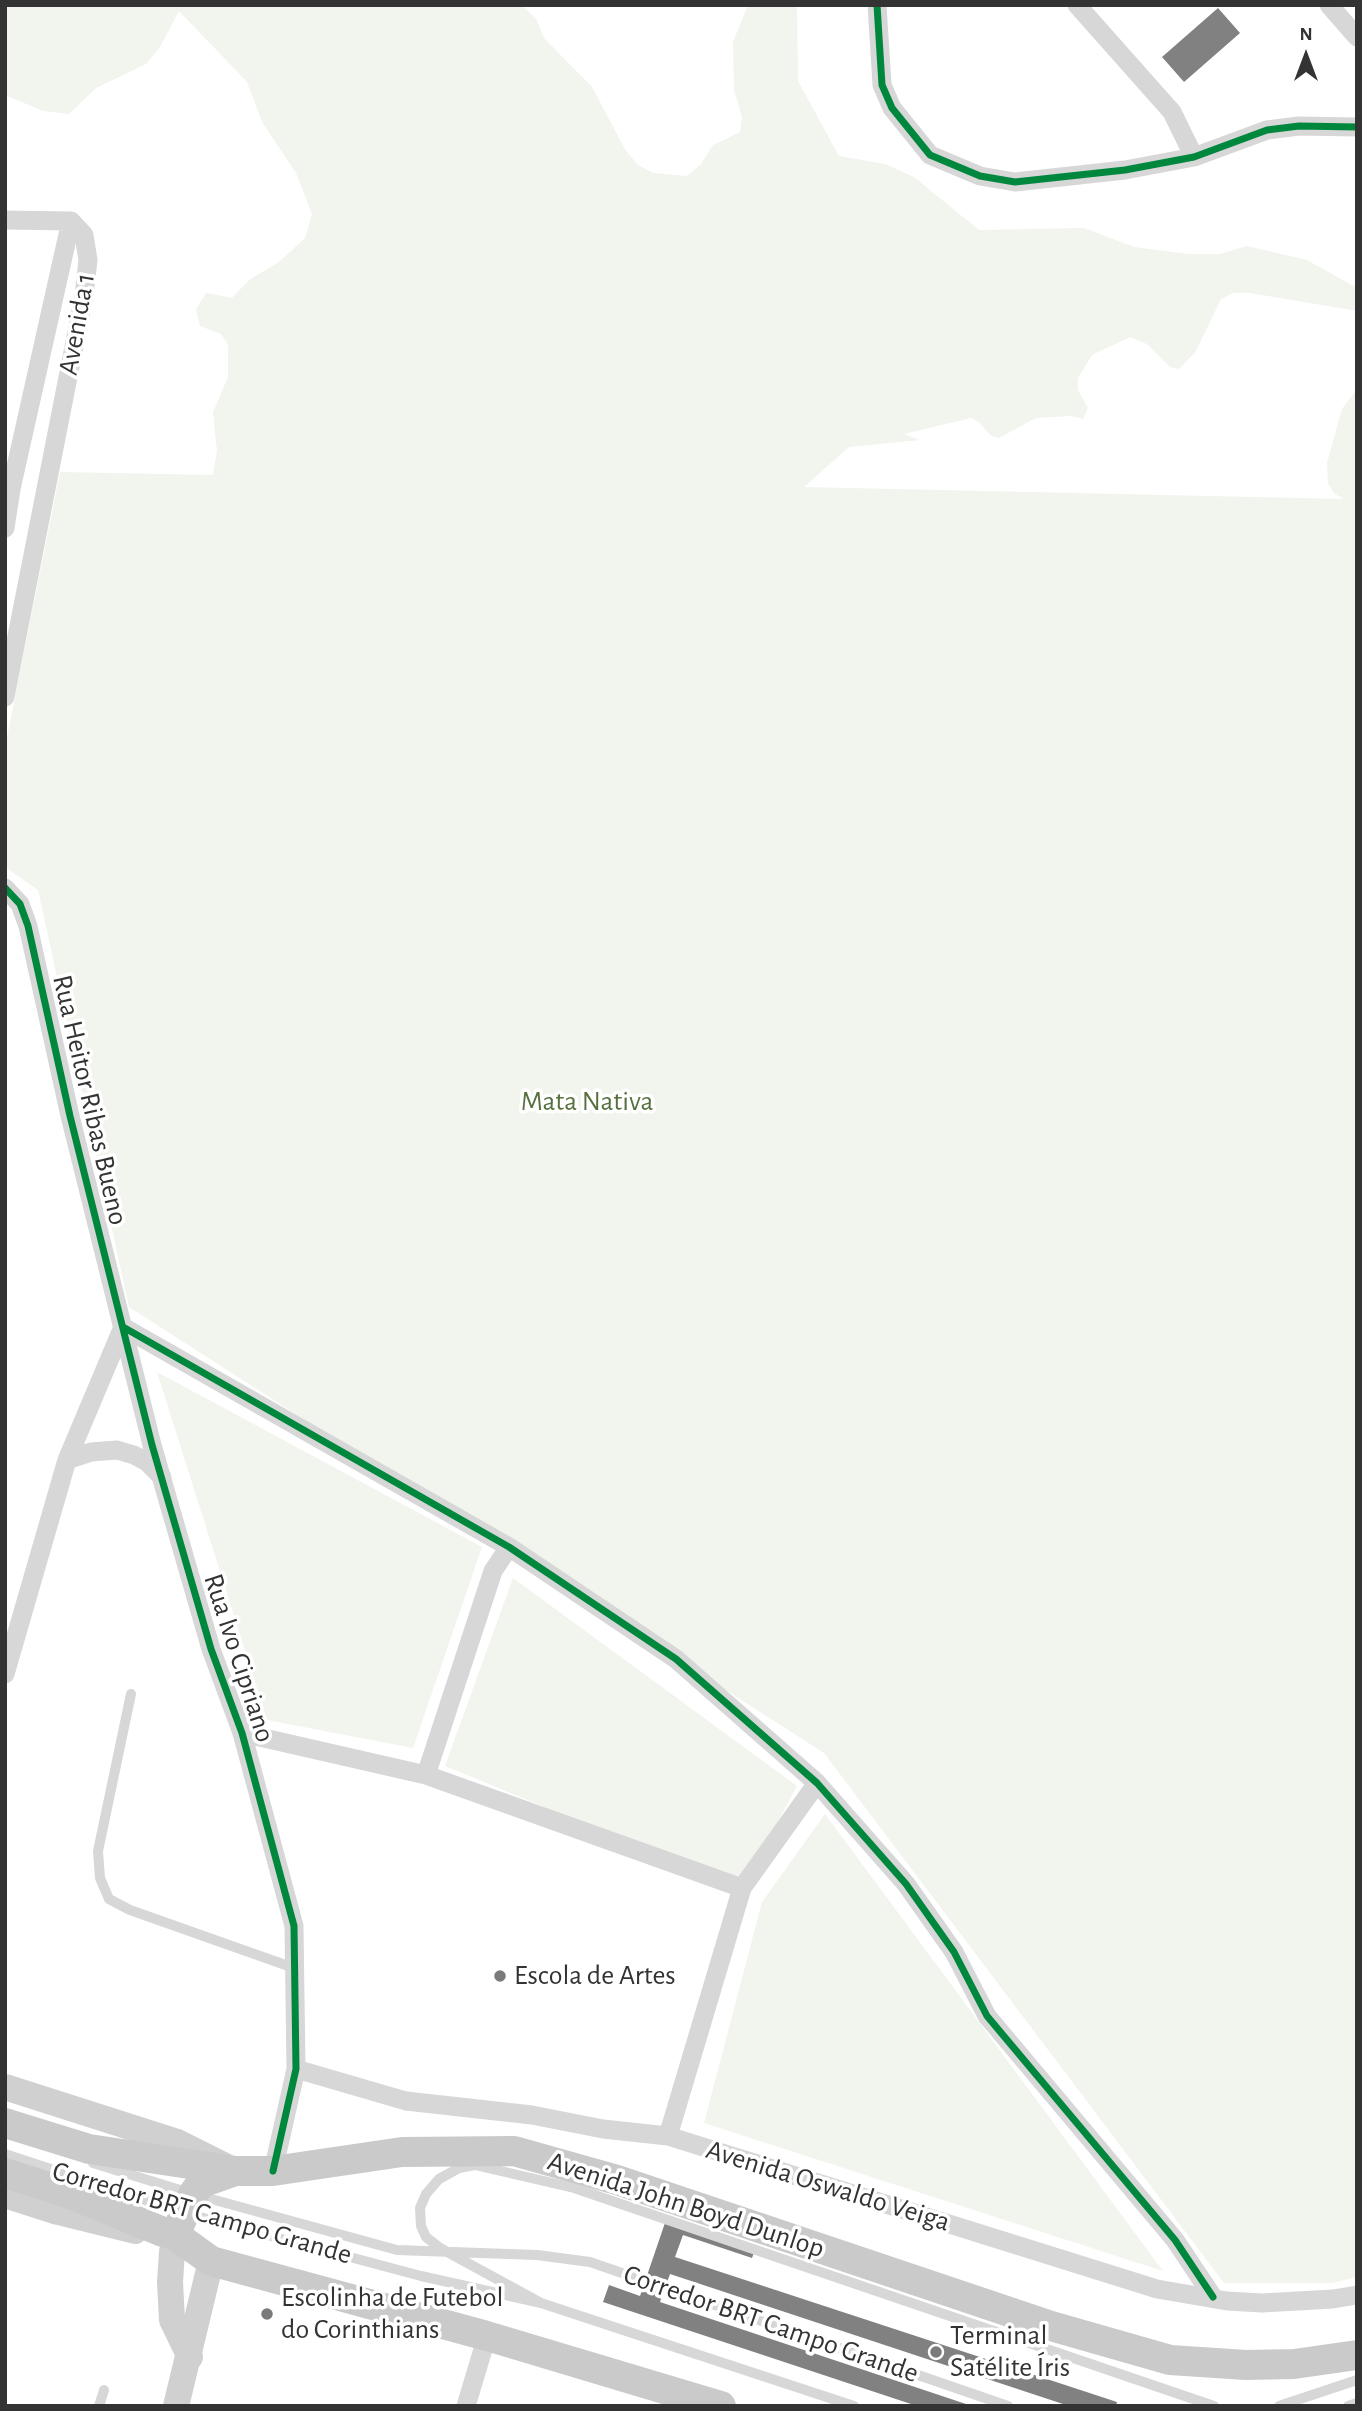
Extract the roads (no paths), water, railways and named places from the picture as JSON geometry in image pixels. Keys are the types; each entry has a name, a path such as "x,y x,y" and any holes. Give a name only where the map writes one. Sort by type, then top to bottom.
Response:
{"main road":[{"name":"Avenida John Boyd Dunlop","path":"5,2123 89,2149 236,2171 273,2171 402,2152 514,2151 617,2180 1051,2326 1170,2360 1246,2365 1294,2364 1357,2355"},
{"path":"179,2218 201,2183 236,2171"},
{"path":"5,2173 68,2193 179,2218 211,2261 487,2336 721,2406"}],"street":[{"path":"877,5 882,85 892,108 930,155 980,176 1015,182 1125,170 1194,158 1267,130 1299,126 1356,125"},
{"path":"1077,5 1172,112 1194,158"},
{"path":"1329,5 1357,37"},
{"path":"5,220 71,221"},
{"name":"Avenida 1","path":"5,528 8,489 71,221"},
{"name":"Avenida 1","path":"5,698 88,260 83,235 71,221"},
{"path":"8,489 43,500"},
{"name":"Rua Heitor Ribas Bueno","path":"5,888 20,904 28,926 70,1116 123,1327"},
{"path":"5,1674 67,1460 123,1327 509,1547 676,1659 817,1783 906,1884 954,1952 987,2016 1174,2240 1213,2297"},
{"name":"Rua Ivo Cipriano","path":"123,1327 152,1445 211,1649 242,1733 294,1926 296,2069 273,2171"},
{"path":"67,1460 91,1452 117,1450 141,1458 163,1478"},
{"path":"426,1775 493,1571 509,1547"},
{"path":"242,1733 426,1775 742,1888"},
{"path":"668,2136 742,1888 817,1783"},
{"name":"Avenida Oswaldo Veiga","path":"296,2069 406,2101 532,2115 603,2129 668,2136 1157,2288 1227,2301 1262,2303 1357,2295"},
{"path":"5,2087 177,2142 236,2171"},
{"path":"5,2194 58,2212 145,2234 179,2218"},
{"path":"179,2218 171,2262 172,2320 190,2357"},
{"path":"176,2406 190,2357 211,2261"},
{"path":"466,2406 487,2336"}],"lane":[{"path":"131,1694 97,1851 100,1878 109,1899 130,1910 295,1968"},
{"name":"Corredor BRT Campo Grande","path":"5,2154 179,2218 541,2303"},
{"name":"Corredor BRT Campo Grande","path":"81,2159 179,2218 397,2250 537,2255 590,2262 1008,2406"},
{"name":"Corredor BRT Campo Grande","path":"541,2303 426,2237 421,2226 420,2207 426,2194 439,2179 459,2168 475,2165 574,2188 1214,2406"},
{"path":"541,2303 854,2406"},
{"path":"1279,2406 1357,2380"},
{"path":"99,2406 104,2390"},
{"path":"1348,2406 1357,2403"}],"place":[{"name":"Escola de Artes","path":"500,1976"},
{"name":"Escolinha de Futebol do Corinthians","path":"267,2314"},
{"name":"Terminal Satélite Íris","path":"936,2352"}],"park label":[{"name":"Mata Nativa","path":"587,1102"}]}
